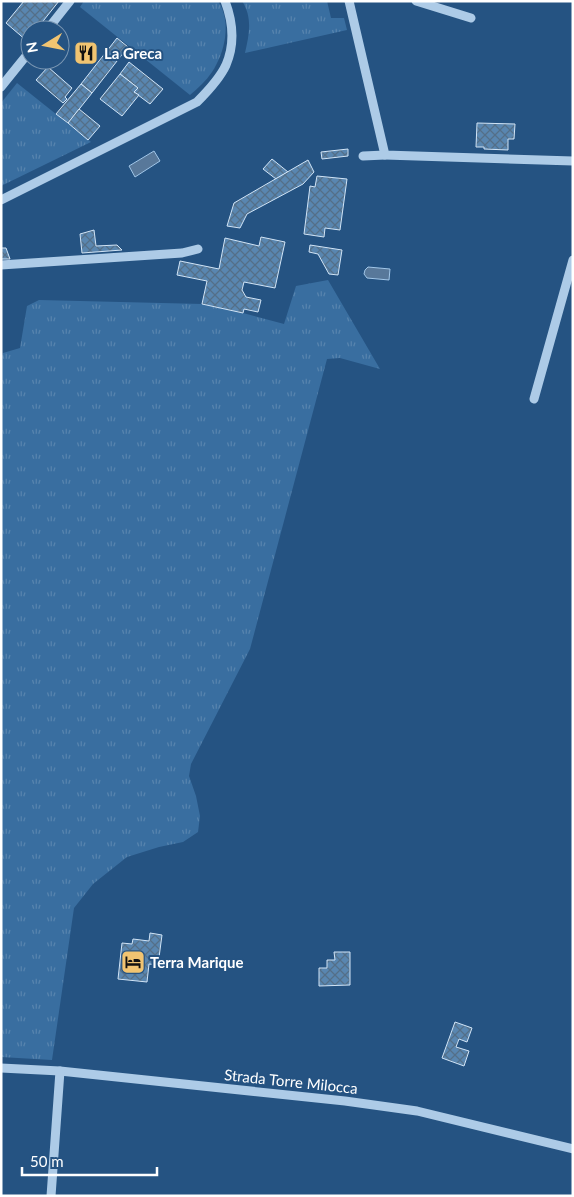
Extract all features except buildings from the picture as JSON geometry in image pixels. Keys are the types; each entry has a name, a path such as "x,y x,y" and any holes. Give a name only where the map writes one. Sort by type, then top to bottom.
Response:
{"street":[{"path":"55,20 70,1"},
{"path":"1,200 197,102 226,66 231,45 232,27 230,13 225,1"},
{"path":"348,1 385,155"},
{"path":"416,1 471,18"},
{"path":"1,87 20,63"},
{"path":"363,156 385,155 573,162"},
{"path":"1,265 182,253 198,249"},
{"path":"534,399 573,260"},
{"name":"Strada Torre Milocca","path":"1,1068 60,1071 336,1100 417,1111 573,1149"},
{"path":"51,1196 60,1071"}],"green space":[{"path":"84,1 218,1 225,18 226,27 223,46 217,64 210,75 190,95 80,7"},
{"path":"242,1 327,1 331,18 344,18 347,30 245,53 249,33 249,20"},
{"path":"17,83 91,142 1,186 1,103"},
{"path":"328,280 380,369 340,358 327,359 250,649 191,764 189,776 200,816 198,832 183,842 127,857 93,884 74,908 52,1060 1,1057 1,361 3,353 20,348 27,306 39,300 202,304 284,324 296,286"}],"shaded area":[{"path":"154,151 160,161 135,177 129,166"},
{"path":"368,267 390,269 389,280 367,278 364,274"}],"place":[{"name":"La Greca","path":"86,53"},
{"name":"Terra Marique","path":"133,962"}]}
